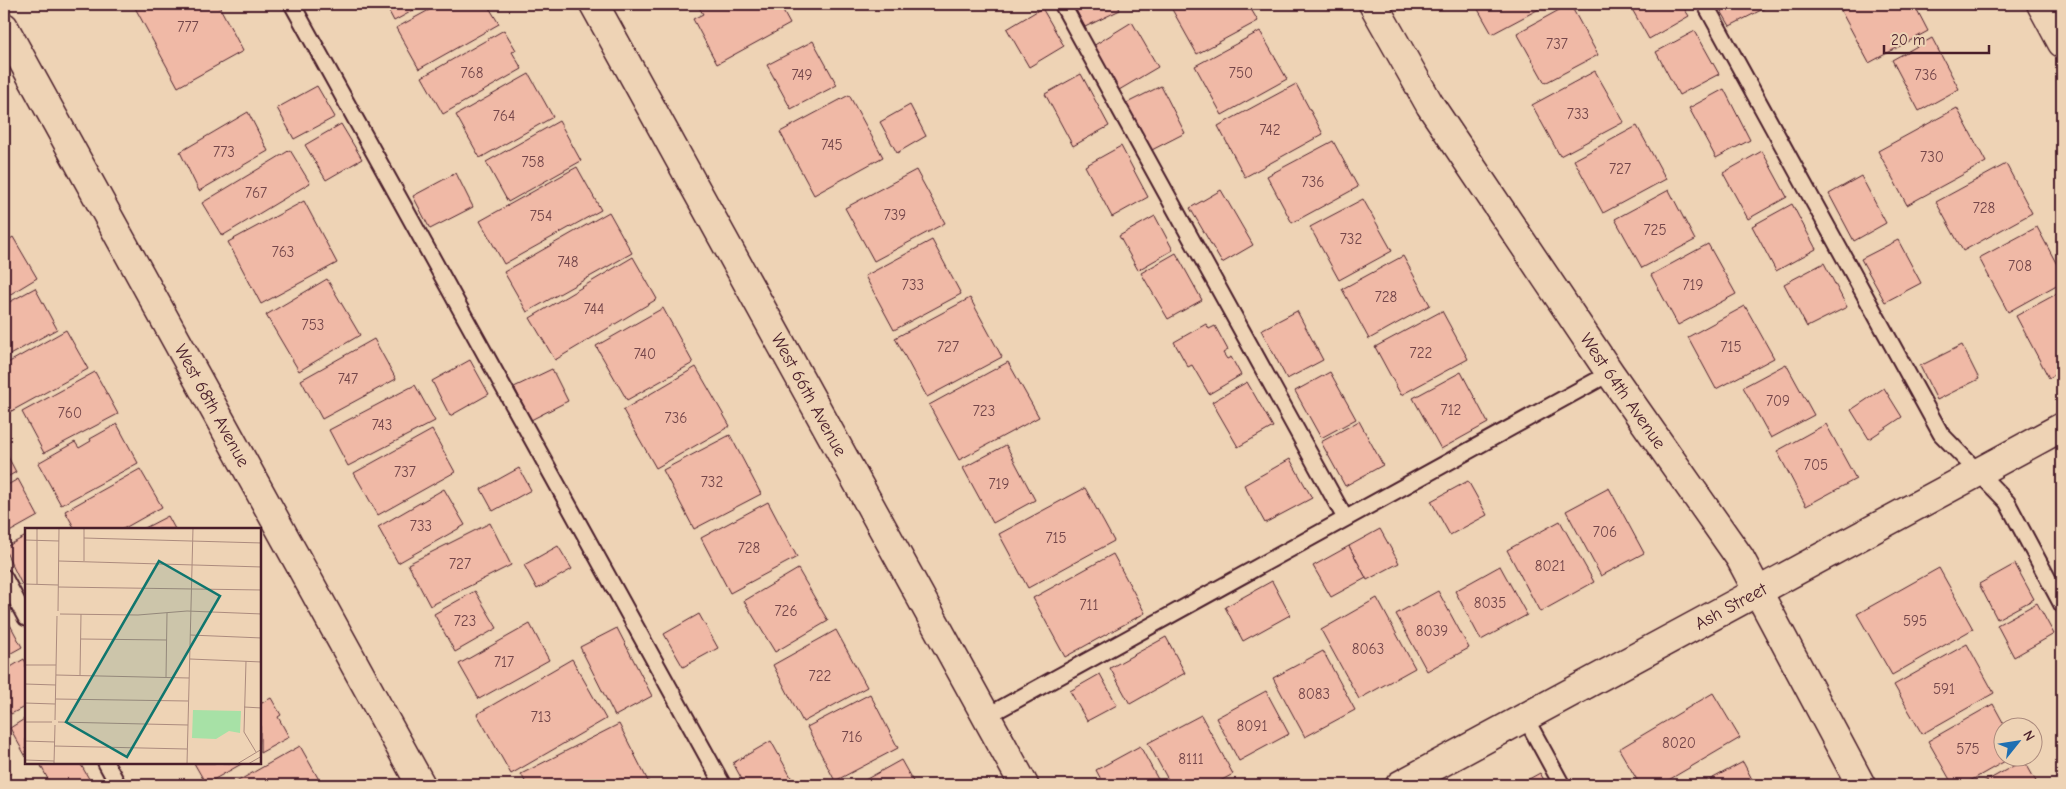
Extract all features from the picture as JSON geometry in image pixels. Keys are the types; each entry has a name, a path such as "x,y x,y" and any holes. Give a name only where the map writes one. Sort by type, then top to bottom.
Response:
{"street":[{"name":"West 66th Avenue","path":"594,4 1024,785"},
{"name":"West 64th Avenue","path":"1373,4 1430,105 1610,373 1740,558 1861,785"},
{"path":"2041,4 2062,43"},
{"name":"West 68th Avenue","path":"4,27 421,785"},
{"name":"Ash Street","path":"1400,785 2062,427"}],"lane":[{"path":"292,4 724,785"},
{"path":"1062,4 1345,518"},
{"path":"1705,4 1941,434 2008,502 2062,605"},
{"path":"987,716 1610,373"},
{"path":"4,577 25,616"},
{"path":"1525,718 1562,785"},
{"path":"107,764 118,785"}],"building":[{"path":"133,4 218,4 243,51 178,87"},
{"path":"385,4 425,4 394,21"},
{"path":"440,4 487,4 499,24 419,69 396,28"},
{"path":"697,4 779,4 790,24 717,64 693,19 703,14"},
{"path":"1073,4 1117,4 1120,10 1085,27"},
{"path":"1169,4 1248,4 1258,21 1197,54"},
{"path":"1475,4 1536,4 1539,9 1492,34"},
{"path":"1570,4 1598,55 1545,83 1517,33"},
{"path":"1629,4 1681,4 1689,16 1649,39"},
{"path":"1717,4 1763,4 1765,8 1730,26"},
{"path":"1854,4 1914,4 1928,31 1869,63 1841,11"},
{"path":"1042,8 1064,46 1029,67 1007,29"},
{"path":"1132,22 1158,67 1119,90 1093,46"},
{"path":"504,30 516,50 512,52 522,69 443,114 422,77"},
{"path":"1260,31 1287,79 1222,115 1195,66"},
{"path":"1695,31 1719,74 1679,95 1656,52"},
{"path":"1932,38 1959,89 1919,111 1892,60"},
{"path":"813,41 837,85 791,109 767,65"},
{"path":"1595,71 1624,122 1560,156 1532,105"},
{"path":"529,74 553,117 480,158 456,115"},
{"path":"1081,74 1109,126 1073,146 1045,94"},
{"path":"1296,84 1323,134 1245,177 1218,126"},
{"path":"317,86 335,117 294,139 277,108"},
{"path":"1161,86 1185,133 1146,153 1121,106"},
{"path":"1724,89 1750,140 1716,158 1689,108"},
{"path":"849,95 883,157 814,195 780,132"},
{"path":"910,105 926,136 897,153 880,122"},
{"path":"1957,108 1986,162 1907,205 1878,151"},
{"path":"248,112 268,151 199,191 180,152"},
{"path":"559,121 581,161 508,202 486,162"},
{"path":"341,124 362,159 326,180 305,145"},
{"path":"1637,126 1666,179 1603,213 1574,160"},
{"path":"1333,141 1358,187 1292,223 1267,176"},
{"path":"1121,146 1148,197 1112,217 1085,166"},
{"path":"290,150 310,183 222,236 202,203"},
{"path":"1762,151 1787,197 1748,219 1723,173"},
{"path":"2006,164 2032,213 1963,251 1936,202"},
{"path":"577,167 601,210 504,264 480,221"},
{"path":"916,170 945,223 874,261 845,208"},
{"path":"456,173 473,207 430,229 413,196"},
{"path":"1861,176 1886,223 1854,241 1829,194"},
{"path":"1221,190 1253,245 1222,263 1190,208"},
{"path":"1669,190 1695,240 1642,268 1615,219"},
{"path":"1363,199 1392,251 1339,280 1310,227"},
{"path":"304,201 337,263 261,304 228,242"},
{"path":"1792,204 1816,249 1776,271 1752,226"},
{"path":"609,212 632,253 527,312 504,272"},
{"path":"1155,216 1173,250 1138,270 1119,236"},
{"path":"2037,227 2062,274 2062,282 2008,312 1979,258"},
{"path":"13,237 37,278 4,298 4,243"},
{"path":"932,240 961,294 894,330 865,276"},
{"path":"1898,240 1921,283 1885,302 1861,259"},
{"path":"1708,244 1736,294 1678,325 1651,275"},
{"path":"1176,253 1202,300 1168,319 1141,273"},
{"path":"1403,256 1430,305 1369,339 1342,289"},
{"path":"633,257 657,299 555,360 530,318"},
{"path":"1824,263 1847,307 1807,327 1784,284"},
{"path":"327,279 360,335 299,371 266,315"},
{"path":"35,288 57,329 4,358 4,305"},
{"path":"2060,292 2062,295 2062,371 2049,378 2016,316"},
{"path":"970,298 1002,357 927,397 895,338"},
{"path":"1745,306 1774,358 1716,389 1688,337"},
{"path":"663,308 693,363 627,400 596,346"},
{"path":"1297,311 1323,360 1287,379 1261,330"},
{"path":"1442,311 1468,359 1401,395 1375,347"},
{"path":"1206,324 1209,329 1215,326 1228,350 1223,353 1227,359 1231,357 1241,375 1209,394 1192,365 1188,367 1174,342"},
{"path":"66,330 88,369 8,413 4,405 4,365"},
{"path":"374,339 396,379 322,419 301,380"},
{"path":"1962,345 1979,379 1937,400 1920,366"},
{"path":"470,360 489,394 450,416 432,381"},
{"path":"1008,362 1039,417 959,460 929,405"},
{"path":"1786,364 1814,415 1771,438 1743,387"},
{"path":"696,367 730,426 656,468 623,410"},
{"path":"552,369 568,401 531,420 514,387"},
{"path":"95,372 118,414 44,453 22,412"},
{"path":"1330,372 1356,419 1321,438 1295,391"},
{"path":"1461,372 1488,423 1441,449 1413,398"},
{"path":"1247,382 1273,427 1238,447 1212,402"},
{"path":"415,385 435,421 348,466 329,430"},
{"path":"1884,388 1902,417 1869,439 1851,410"},
{"path":"1359,421 1383,465 1345,486 1321,442"},
{"path":"117,424 138,463 61,505 38,463 75,442 79,448 91,441 90,439"},
{"path":"1826,424 1856,479 1806,506 1777,451"},
{"path":"432,430 455,472 378,515 354,473"},
{"path":"730,435 761,494 694,529 663,470"},
{"path":"1006,445 1035,500 993,523 963,468"},
{"path":"4,449 16,472 4,479"},
{"path":"1290,459 1312,498 1265,523 1244,485"},
{"path":"519,468 531,490 493,511 481,489"},
{"path":"140,469 162,507 125,528 74,528 65,511"},
{"path":"18,479 38,516 4,535 4,487"},
{"path":"1468,481 1487,515 1450,535 1431,501"},
{"path":"1085,488 1114,541 1028,588 999,534"},
{"path":"1609,488 1644,553 1601,576 1566,511"},
{"path":"444,489 465,525 398,563 378,527"},
{"path":"768,502 797,557 730,593 701,538"},
{"path":"168,516 174,528 145,528"},
{"path":"1560,521 1594,582 1540,612 1507,550"},
{"path":"490,523 511,565 430,606 408,564"},
{"path":"1380,529 1399,563 1367,580 1349,546"},
{"path":"25,537 25,584 22,585 4,548"},
{"path":"558,546 572,569 537,589 524,565"},
{"path":"1349,546 1366,578 1331,597 1313,566"},
{"path":"1113,554 1145,613 1065,657 1033,598"},
{"path":"2015,564 2034,599 1997,619 1979,584"},
{"path":"1500,566 1527,615 1481,640 1455,591"},
{"path":"1939,568 1973,629 1892,675 1857,614"},
{"path":"798,569 828,621 775,652 744,601"},
{"path":"1272,581 1290,615 1243,641 1225,607"},
{"path":"475,591 497,628 455,652 434,614"},
{"path":"1438,591 1469,648 1427,671 1396,614"},
{"path":"1377,598 1415,668 1359,699 1321,630"},
{"path":"2037,603 2054,634 2014,657 1997,625"},
{"path":"699,614 718,648 683,667 664,634"},
{"path":"7,619 22,647 4,657 4,621"},
{"path":"530,624 549,660 479,699 459,664"},
{"path":"617,628 652,696 615,716 580,647"},
{"path":"836,630 867,687 803,722 773,665"},
{"path":"1166,637 1185,673 1130,704 1110,668"},
{"path":"1967,644 1994,693 1922,734 1894,685"},
{"path":"1323,651 1355,710 1305,737 1273,678"},
{"path":"24,659 25,707 11,714 4,702 4,671"},
{"path":"572,659 606,719 511,774 477,714"},
{"path":"1100,674 1117,705 1087,721 1070,691"},
{"path":"1266,691 1289,734 1239,761 1216,718"},
{"path":"1713,693 1740,738 1660,785 1640,785 1619,749"},
{"path":"870,694 898,748 835,781 807,727"},
{"path":"271,698 281,715 278,717 289,737 261,752 261,703"},
{"path":"1993,704 2000,716 1994,716 1994,766 1996,766 1963,785 1953,785 1928,741"},
{"path":"1201,715 1233,774 1213,785 1171,785 1148,743"},
{"path":"25,719 25,755 10,728"},
{"path":"619,724 650,785 527,785 521,774"},
{"path":"771,741 792,779 781,785 745,785 733,763"},
{"path":"300,746 322,785 231,785"},
{"path":"1140,746 1161,785 1104,785 1096,770"},
{"path":"901,760 915,785 856,785"},
{"path":"4,761 11,773 4,778"},
{"path":"1743,762 1755,785 1700,785"},
{"path":"44,764 81,764 92,784 51,785 41,766"},
{"path":"195,764 241,764 206,784"},
{"path":"2013,766 2027,766 2038,785 1979,785"},
{"path":"1540,773 1547,785 1518,785"},
{"path":"27,778 31,785 14,785"}]}
